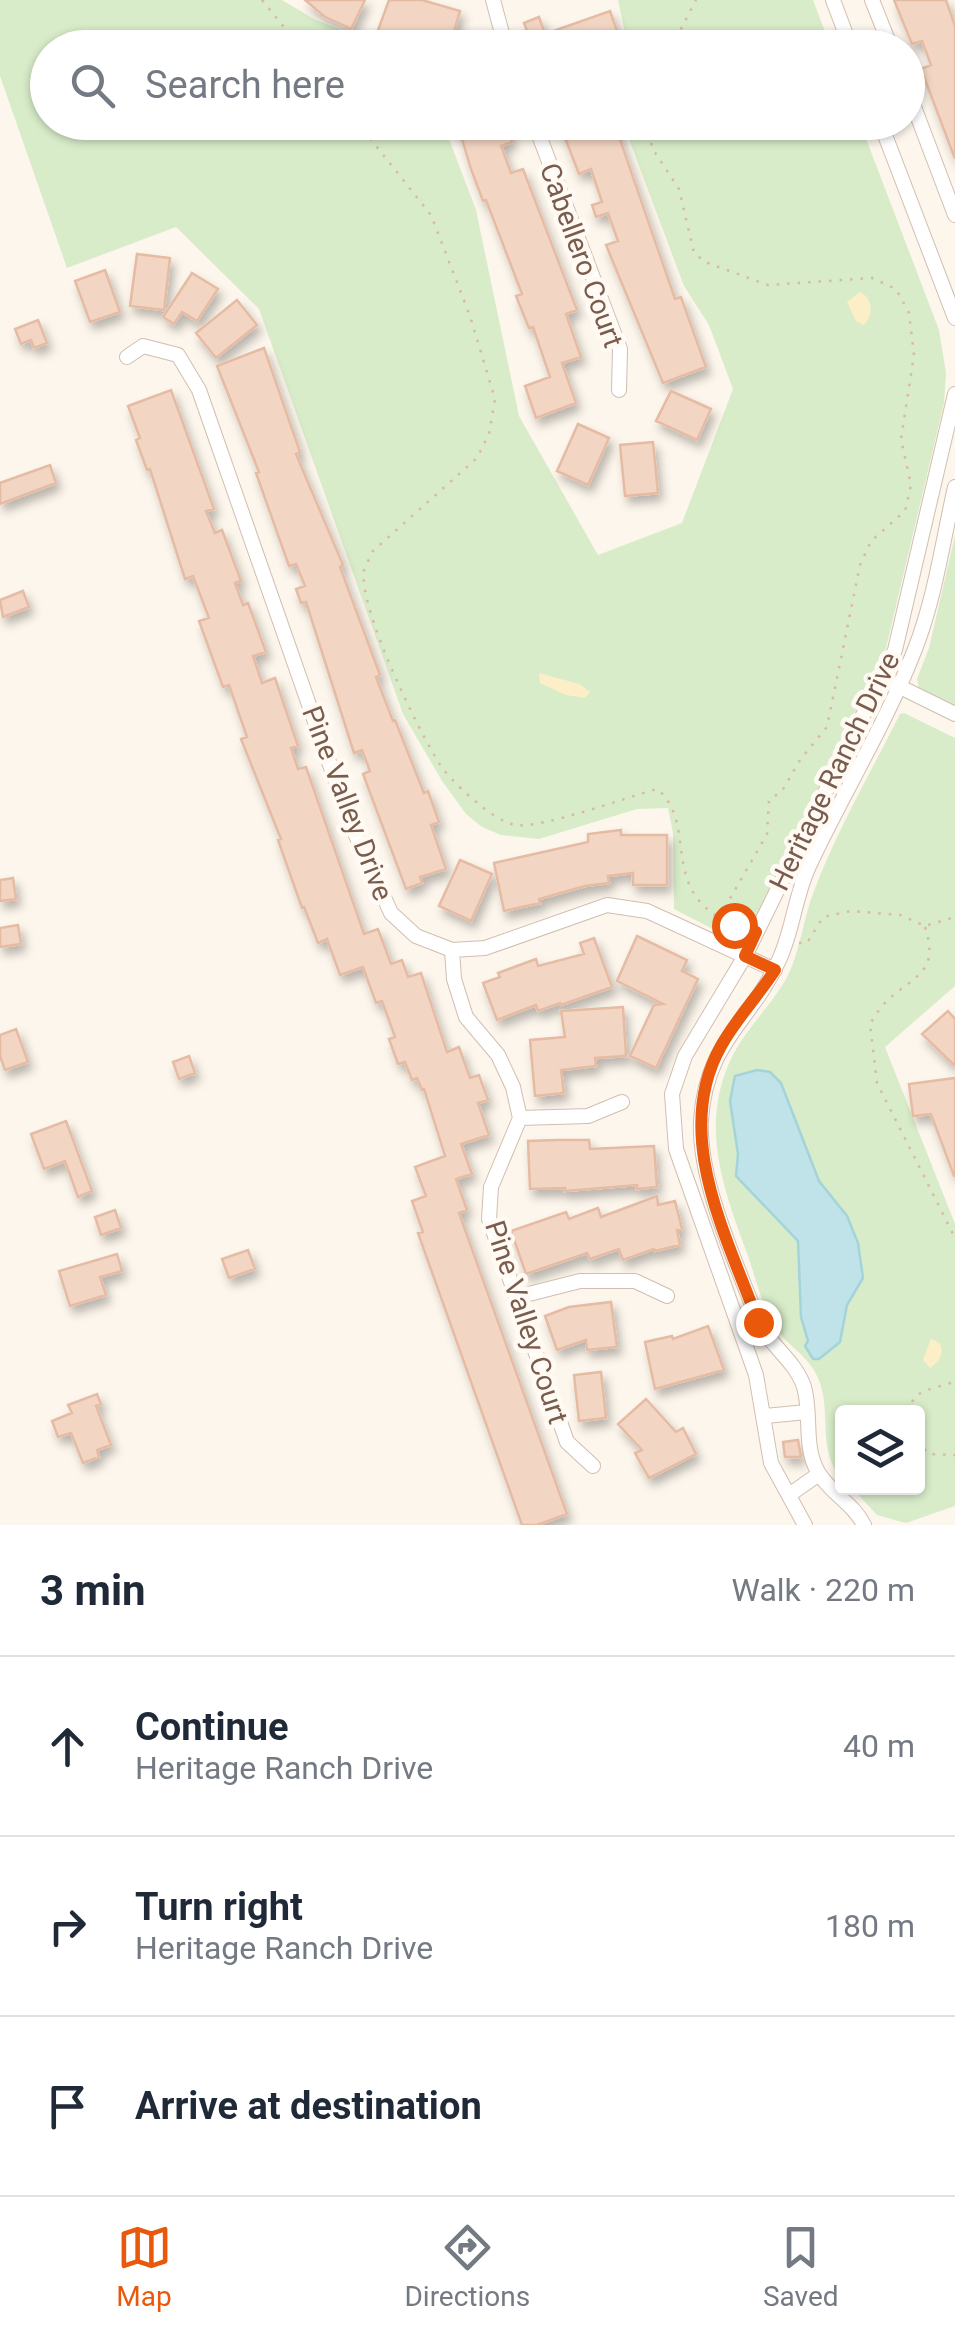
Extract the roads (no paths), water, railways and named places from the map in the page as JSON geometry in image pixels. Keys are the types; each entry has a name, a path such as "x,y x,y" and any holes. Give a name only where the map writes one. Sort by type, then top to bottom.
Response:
{"street":[{"path":"493,0 501,30"},
{"path":"832,0 844,30"},
{"path":"872,0 884,30"},
{"path":"925,136 955,215"},
{"name":"Cabellero Court","path":"541,140 620,349 618,390"},
{"path":"887,140 955,318"},
{"name":"Pine Valley Drive","path":"127,357 143,346 178,355 198,390 350,822 391,913 416,936 452,950"},
{"name":"Heritage Ranch Drive","path":"805,1525 771,1464 765,1416 750,1357 680,1161 672,1122 672,1094 680,1065 745,956 882,678 902,628 951,436 955,394"},
{"name":"Heritage Ranch Drive","path":"819,1474 811,1452 800,1377 758,1322 710,1186 702,1149 703,1100 713,1062 775,970 807,870 917,644 955,487"},
{"path":"882,678 955,714"},
{"path":"622,1102 588,1116 520,1118 513,1087 498,1055 466,1017 454,979 452,950 485,948 607,905 647,912 775,970"},
{"name":"Pine Valley Court","path":"520,1118 491,1187 489,1219 567,1442 593,1466"},
{"path":"516,1298 580,1281 635,1282 668,1296"},
{"path":"765,1416 807,1412"},
{"path":"789,1495 819,1474 855,1510 864,1525"}],"water":[{"path":"757,1070 770,1072 781,1083 819,1181 847,1216 858,1243 863,1278 847,1305 840,1342 819,1359 813,1359 805,1346 808,1341 801,1317 798,1241 736,1176 738,1154 730,1101 735,1076"}]}
